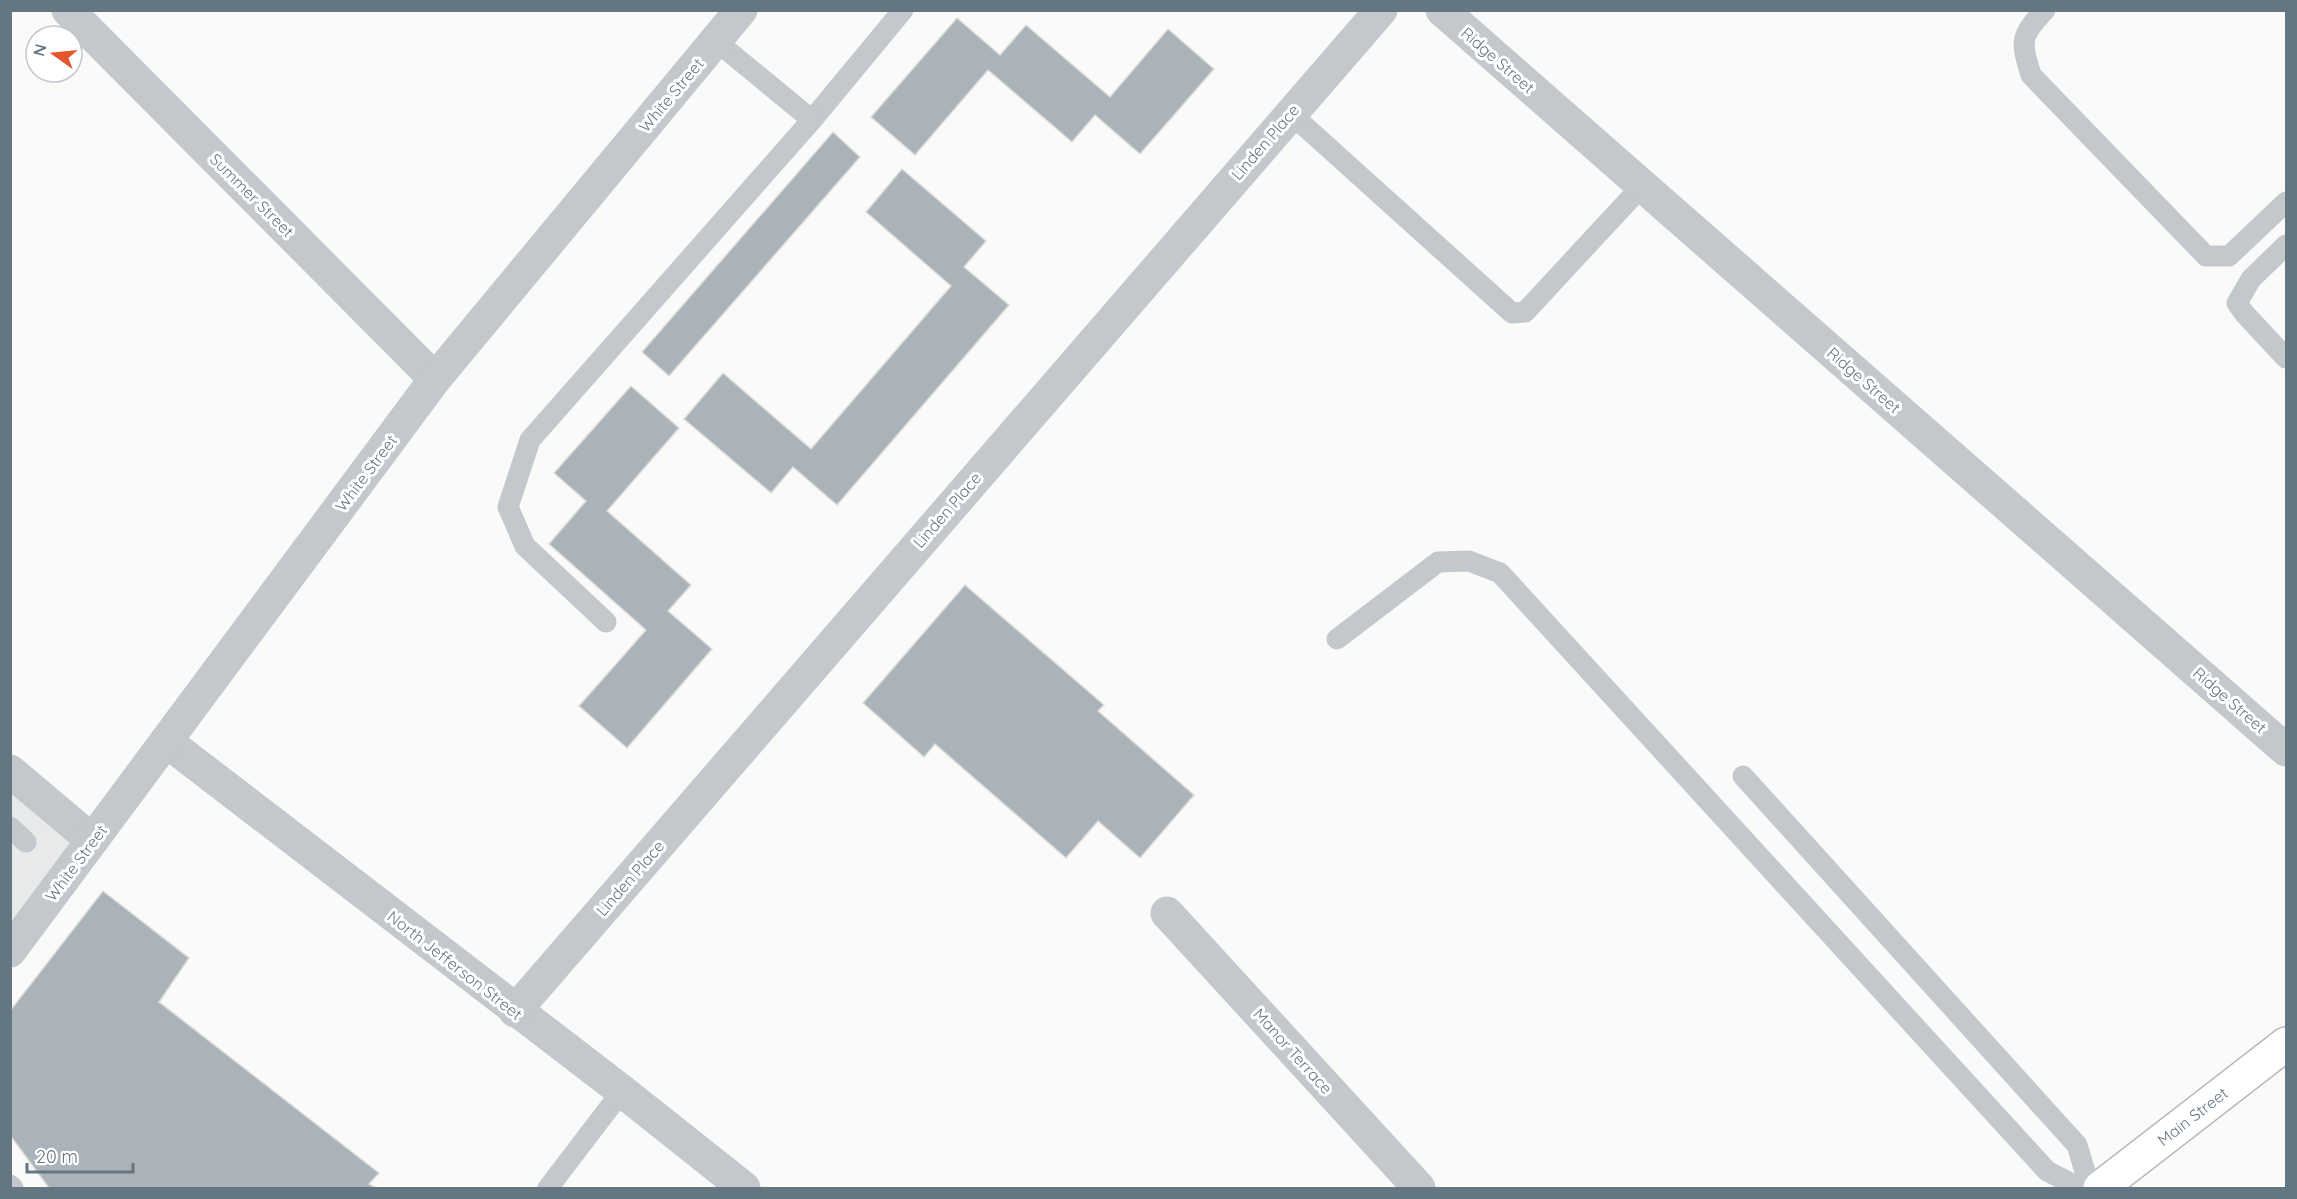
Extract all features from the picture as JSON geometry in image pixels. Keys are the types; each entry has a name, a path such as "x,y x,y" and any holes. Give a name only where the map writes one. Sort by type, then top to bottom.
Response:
{"main road":[{"name":"Main Street","path":"2100,1188 2286,1044"}],"street":[{"name":"Summer Street","path":"68,10 435,380"},
{"name":"White Street","path":"10,951 435,380 741,10"},
{"name":"Linden Place","path":"515,1011 1381,10"},
{"name":"Ridge Street","path":"1442,10 2286,750"},
{"name":"North Jefferson Street","path":"166,741 622,1091 744,1188"},
{"path":"10,771 92,840"},
{"name":"Manor Terrace","path":"1167,913 1419,1188"}],"lane":[{"path":"606,622 525,546 508,507 530,440 812,120 903,10"},
{"path":"2045,10 2031,25 2022,44 2031,75 2206,256 2229,256 2286,202"},
{"path":"716,41 812,120"},
{"path":"1290,113 1512,313 1525,312 1642,186"},
{"path":"2286,245 2251,279 2237,303 2286,358"},
{"path":"1337,639 1438,562 1469,561 1500,573 2047,1171 2080,1188"},
{"path":"1743,776 2077,1145 2090,1188"},
{"path":"10,827 26,842"},
{"path":"548,1188 622,1091"}],"shaded area":[{"path":"11,763 84,835 11,935"}],"building":[{"path":"957,18 1000,55 1026,25 1110,97 1168,29 1214,69 1140,154 1095,115 1072,142 988,70 915,155 871,117"},
{"path":"833,132 860,157 669,376 642,352"},
{"path":"902,169 986,241 964,267 1009,305 837,505 793,467 771,493 684,419 723,373 811,449 951,286 866,212"},
{"path":"631,386 679,428 607,511 691,585 668,611 712,649 627,748 579,706 646,630 549,544 586,501 554,473"},
{"path":"965,585 1104,705 1098,711 1194,795 1140,858 1098,821 1066,858 935,744 924,757 863,703"},
{"path":"103,891 189,958 159,1002 379,1173 369,1184 376,1188 49,1188 10,1135 10,1011"}]}
